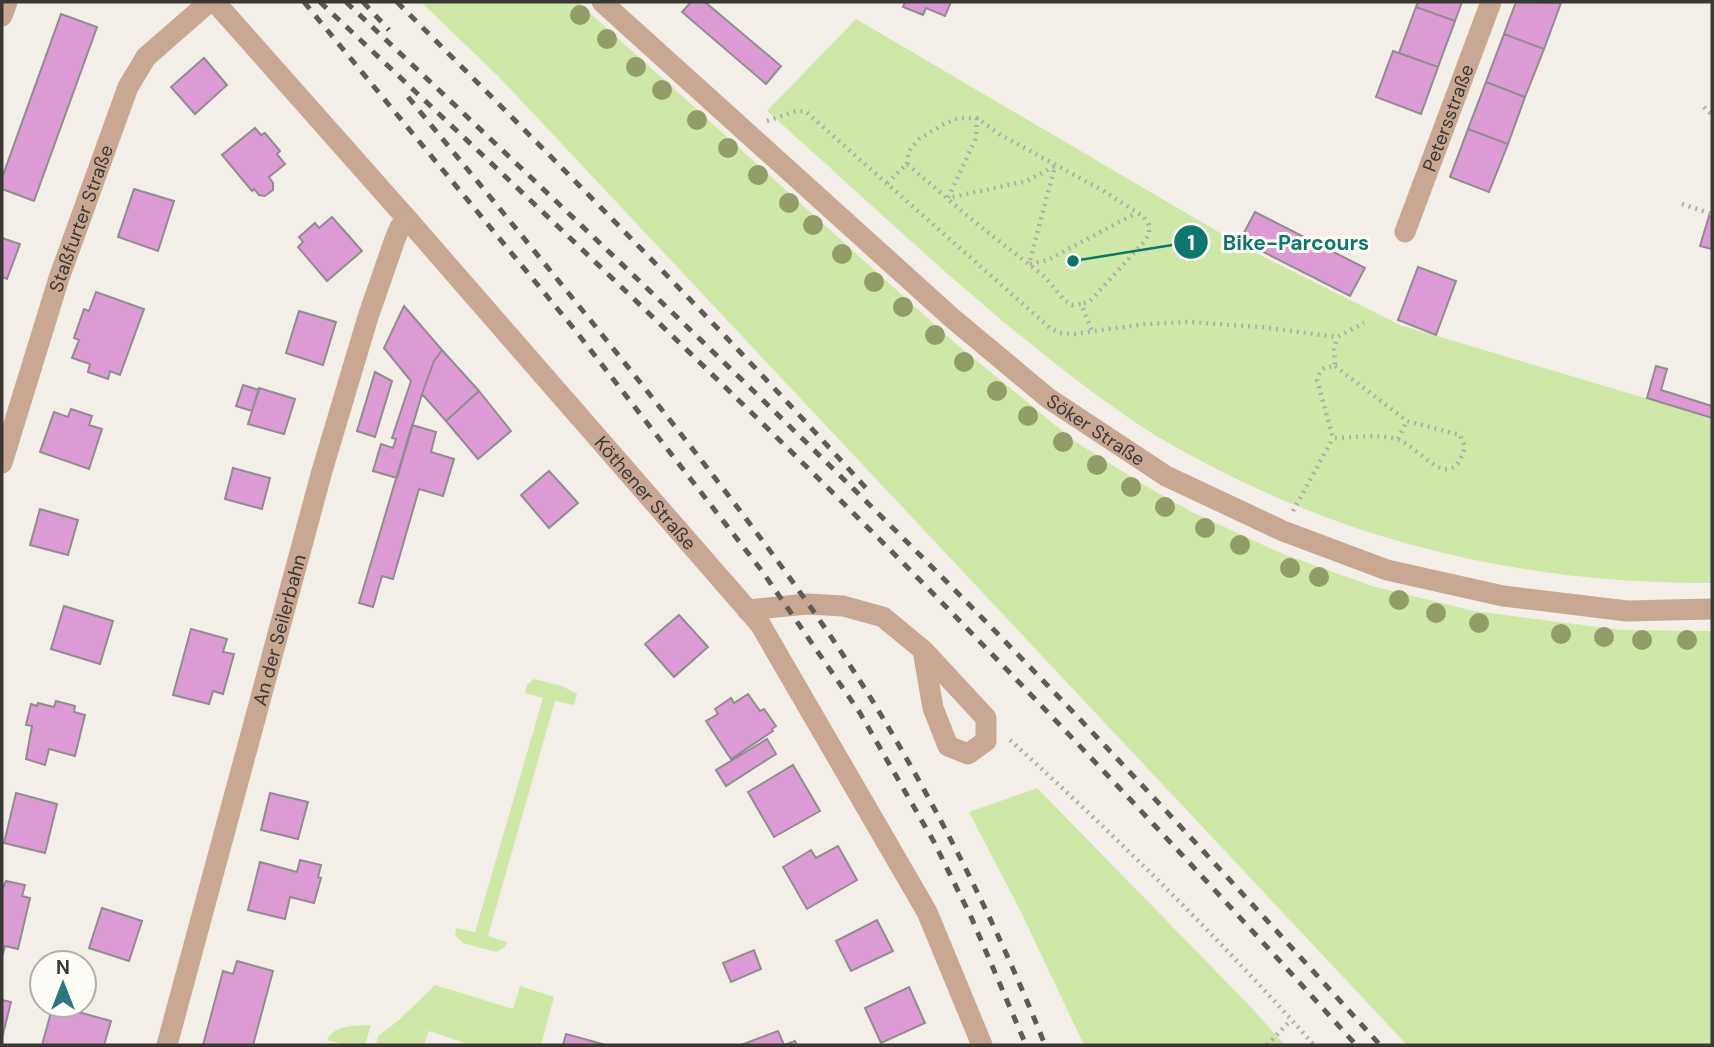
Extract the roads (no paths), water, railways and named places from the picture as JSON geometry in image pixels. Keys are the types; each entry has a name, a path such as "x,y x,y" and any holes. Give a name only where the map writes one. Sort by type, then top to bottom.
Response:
{"street":[{"path":"2,16 7,2"},
{"name":"Staßfurter Straße","path":"2,463 59,278 128,87 146,57 209,2"},
{"name":"Köthener Straße","path":"215,2 409,220 760,624 927,912 977,1044"},
{"name":"Söker Straße","path":"602,2 951,318 1048,398 1166,476 1283,531 1387,570 1503,596 1627,611 1712,609"},
{"name":"Petersstraße","path":"1405,232 1491,2"},
{"name":"An der Seilerbahn","path":"167,1045 322,471 368,317 395,239 400,228 409,220"},
{"path":"747,610 807,604 843,606 883,617 923,650 986,718 986,741 968,754 948,746 933,708 923,650"}],"railway":[{"path":"304,2 575,330 762,571 860,713 934,842 972,919 1026,1045"},
{"path":"320,2 692,355 911,571 1136,806 1356,1045"},
{"path":"346,2 707,346 920,555 1153,797 1380,1045"},
{"path":"363,2 389,30"},
{"path":"397,2 693,303 866,488"},
{"path":"408,97 684,438 831,636 875,705 945,829 1008,957 1045,1045"}],"place":[{"name":"Bike-Parcours","path":"1073,261"}]}
